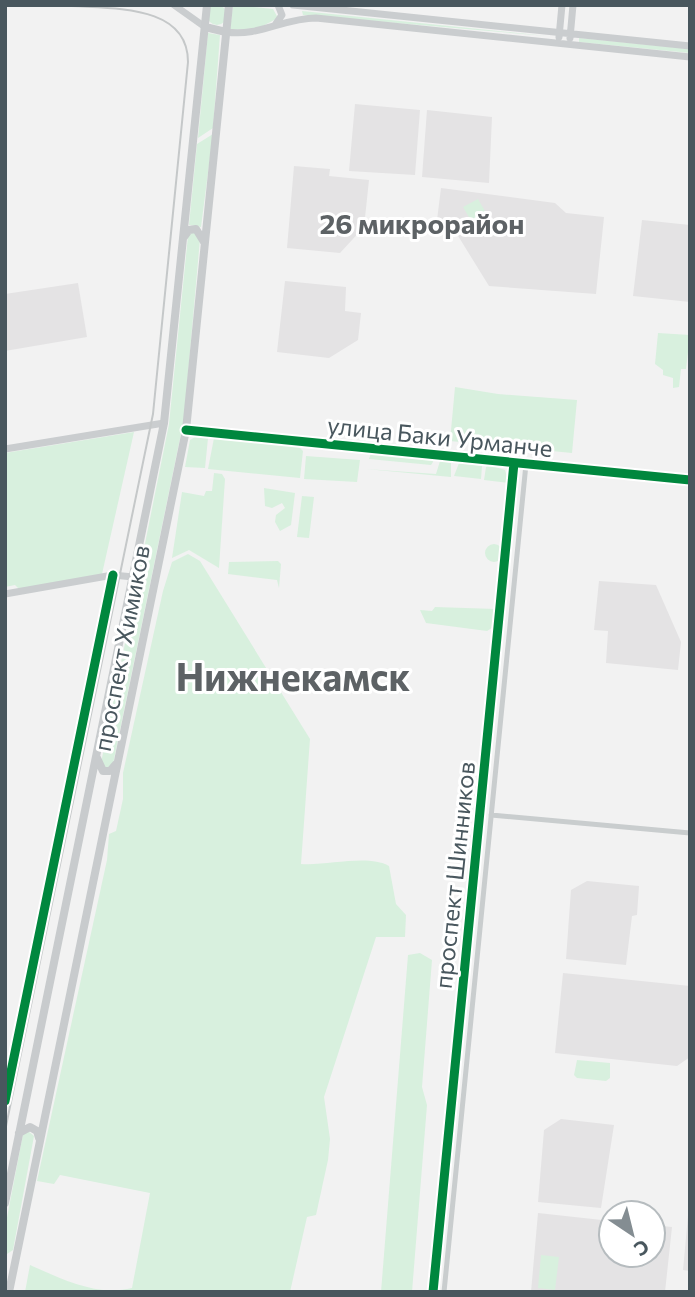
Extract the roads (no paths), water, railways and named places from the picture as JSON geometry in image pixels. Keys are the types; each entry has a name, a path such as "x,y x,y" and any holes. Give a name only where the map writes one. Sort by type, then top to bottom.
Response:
{"main road":[{"path":"174,5 205,27 246,34"},
{"name":"проспект Химиков","path":"5,1203 164,423 207,5"},
{"name":"проспект Химиков","path":"9,1292 186,430 229,5"},
{"path":"272,27 282,18 278,5"},
{"path":"293,5 690,46"},
{"path":"558,44 562,5"},
{"path":"569,46 573,5"},
{"path":"302,6 298,14 302,18"},
{"path":"224,49 233,40 246,34 302,18 690,57"},
{"path":"183,240 189,230 196,229 205,245"},
{"path":"5,449 164,423"},
{"name":"улица Баки Урманче","path":"186,430 690,480"},
{"path":"5,594 113,575 133,577"},
{"path":"97,755 103,771 110,771 118,761"},
{"path":"18,1135 23,1128 30,1127 37,1131 39,1141"},
{"path":"6,1257 13,1254 18,1245"}],"street":[{"name":"проспект Шинников","path":"432,1292 514,463"},
{"name":"проспект Шинников","path":"444,1292 526,464"},
{"path":"5,1101 113,575"},
{"path":"491,815 690,834"}],"tram line":[{"path":"5,1131 153,414 188,62 184,42 174,28 159,18 121,9 61,5"}],"district":[{"name":"26 микрорайон","path":"422,223"},
{"name":"Нижнекамск","path":"293,675"}]}
